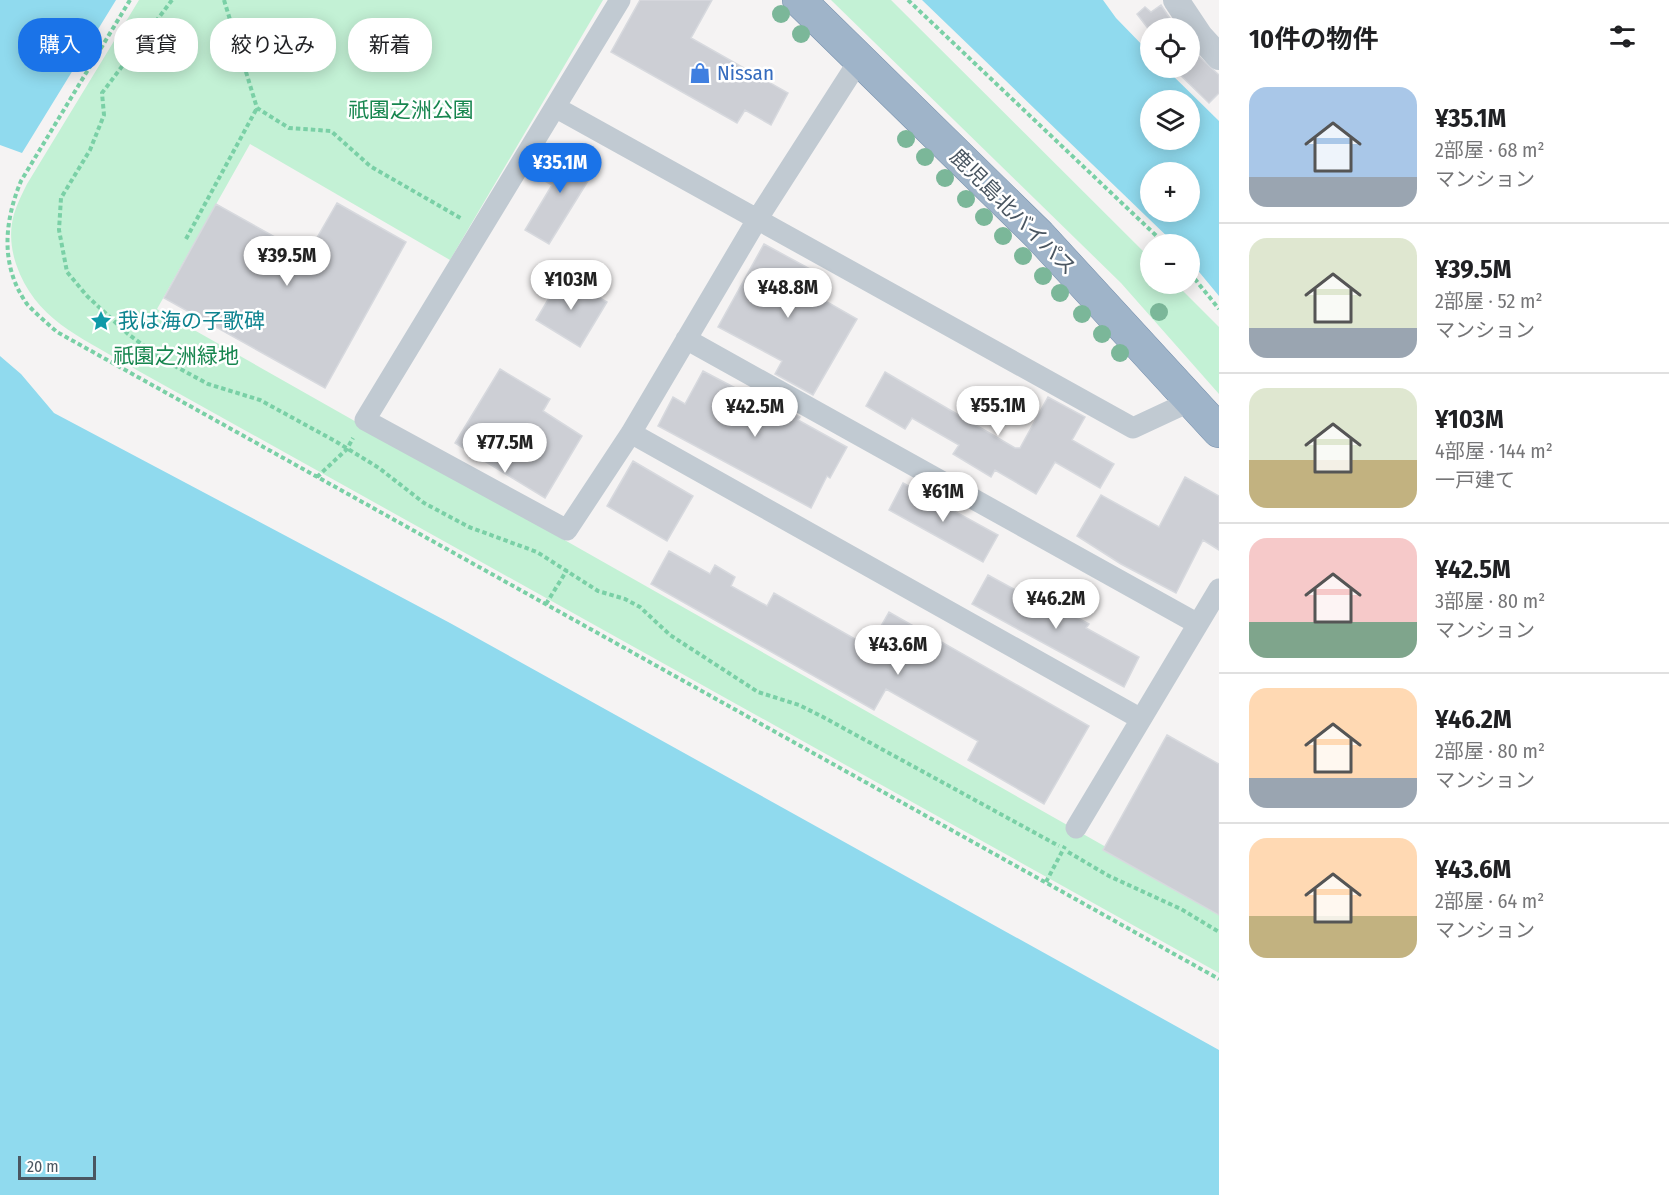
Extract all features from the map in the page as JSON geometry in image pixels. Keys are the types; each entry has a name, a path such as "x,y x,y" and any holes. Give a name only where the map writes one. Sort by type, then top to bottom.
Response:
{"highway":[{"name":"鹿児島北バイパス","path":"799,0 1039,235 1219,431"}],"street":[{"path":"620,0 365,420 567,530 631,434 758,218 860,59"},
{"path":"1176,0 1200,36 1219,57"},
{"path":"555,107 1133,428 1191,401"},
{"path":"686,339 1198,624"},
{"path":"631,434 1142,719"},
{"path":"1076,828 1219,590"}],"path":[{"path":"130,0 21,181 8,212 3,246 11,275 25,302 57,332 1219,979"},
{"path":"224,0 257,108 289,128 331,131 370,166 481,230"},
{"path":"908,0 1154,234"},
{"path":"186,239 257,108"},
{"path":"1200,285 1219,309"},
{"path":"317,477 347,449 365,420"},
{"path":"546,604 567,570"},
{"path":"1046,882 1076,828"}],"green space":[{"path":"139,0 603,0 450,260 250,144 157,309 1219,911 1219,973 126,364 60,324 35,299 24,283 13,252 11,240 14,214 27,184 95,72 102,72 102,61 114,41 114,72 198,72 198,18 128,18"},
{"path":"831,0 891,0 1140,248 1140,294 1186,294 1219,327 1219,394 1121,283"}],"water":[{"path":"0,0 116,0 102,23 102,18 18,18 18,72 72,72 22,153 0,145"},
{"path":"922,0 1103,0 1116,18 1140,43 1140,78 1175,78 1187,90 1140,90 1140,150 1200,150 1200,102 1219,121 1219,296 1200,273 1200,234 1165,234 1152,222 1200,222 1200,162 1140,162 1140,210"},
{"path":"0,356 21,374 54,413 450,623 1219,1050 1219,1195 0,1195"}],"building":[{"name":"Nissan","path":"640,0 712,0 691,38 788,93 771,125 745,110 737,123 611,52"},
{"path":"1161,5 1170,18 1140,18 1137,14 1145,7 1151,12"},
{"path":"1200,57 1219,75 1219,93 1209,103 1200,94 1200,90 1196,90 1183,78 1200,78"},
{"path":"563,147 596,168 549,244 525,230 552,185 543,180"},
{"path":"337,203 406,242 325,388 164,298 216,204 307,255"},
{"path":"764,244 823,276 813,294 857,319 813,395 775,374 782,361 718,327"},
{"path":"562,276 607,302 580,347 536,320"},
{"path":"500,369 550,399 543,411 582,436 545,498 455,443"},
{"path":"703,371 760,401 762,396 800,417 798,420 847,447 830,478 827,476 811,508 658,426 673,397 685,404"},
{"path":"885,372 1015,448 1020,448 1048,397 1085,417 1072,440 1114,464 1100,488 1055,462 1036,494 995,470 991,477 953,454 959,445 912,418 905,429 866,406"},
{"path":"633,461 693,496 667,541 607,506"},
{"path":"1185,477 1219,496 1219,550 1203,540 1176,593 1121,564 1077,536 1101,495 1159,527"},
{"path":"903,483 998,535 983,562 889,510"},
{"path":"669,551 710,574 715,565 735,577 731,586 767,606 774,593 869,647 889,612 1089,726 1044,804 968,760 978,741 886,689 874,710 651,584"},
{"path":"988,575 1041,604 1044,599 1089,624 1086,628 1139,657 1124,687 972,604"},
{"path":"1167,735 1219,764 1219,915 1103,850"}],"place":[{"name":"Nissan","path":"700,73"},
{"name":"我は海の子歌碑","path":"101,321"}],"park label":[{"name":"祇園之洲公園","path":"411,110"},
{"name":"祇園之洲緑地","path":"176,356"}]}
